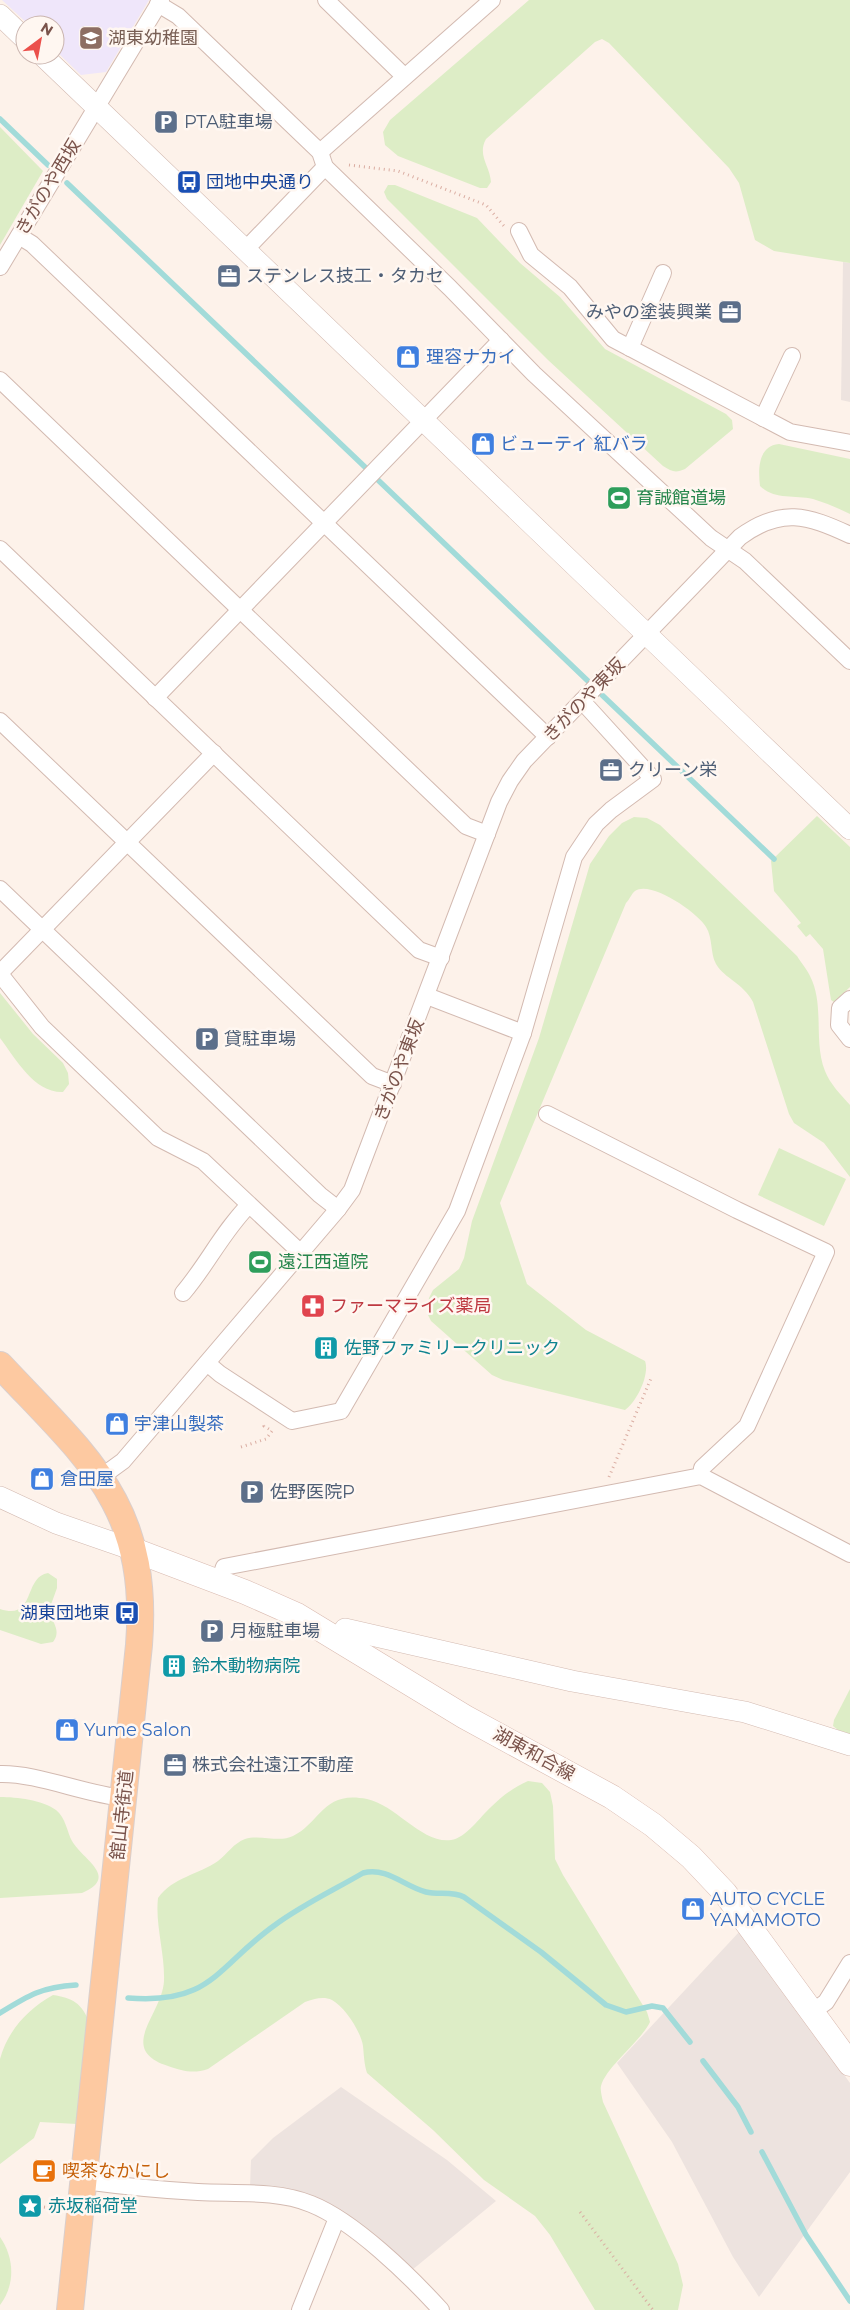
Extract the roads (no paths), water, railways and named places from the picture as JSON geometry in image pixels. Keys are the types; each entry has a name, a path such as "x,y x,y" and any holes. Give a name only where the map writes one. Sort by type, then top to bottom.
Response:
{"main road":[{"name":"舘山寺街道","path":"0,1364 78,1449 100,1476 118,1505 134,1550 140,1579 141,1619 124,1798 70,2310"},
{"name":"湖東和合線","path":"134,1550 219,1581 280,1607 339,1640 465,1717 612,1798 653,1825 691,1857 725,1893 850,2064"}],"street":[{"path":"326,0 404,76"},
{"path":"320,152 491,0"},
{"path":"160,2 178,16 320,152 325,167 541,380 697,525 745,561 850,661"},
{"name":"きがのや西坂","path":"0,267 160,2"},
{"path":"0,15 15,29"},
{"path":"52,65 850,829"},
{"path":"245,250 325,167"},
{"path":"519,231 531,255 570,287 613,339 790,432 850,443"},
{"path":"19,236 32,244 548,737"},
{"path":"630,348 663,274"},
{"path":"155,698 502,340"},
{"path":"763,418 792,356"},
{"path":"0,380 466,826 487,834"},
{"name":"きがのや東坂","path":"100,1476 123,1461 338,1209 358,1178 487,834 510,781 524,762 728,549 754,526 771,519 789,516 807,518 824,523 850,536"},
{"path":"0,549 419,950 441,958"},
{"path":"206,1363 292,1421 341,1410 457,1211 523,1032 574,857 596,824 653,780 582,701"},
{"path":"0,721 372,1076 393,1084"},
{"path":"214,753 0,974 42,1027 158,1138 203,1161 301,1253"},
{"path":"0,889 320,1195 338,1209"},
{"path":"427,996 523,1032"},
{"path":"850,999 840,1008 839,1025 850,1039"},
{"path":"547,1114 737,1210 826,1252 747,1426 702,1468 701,1476"},
{"path":"183,1293 200,1274 248,1205"},
{"path":"219,1581 224,1567 701,1476 850,1554"},
{"path":"0,1497 56,1523 134,1550"},
{"path":"339,1640 345,1629 572,1681 745,1712 850,1745"},
{"path":"0,1774 19,1775 101,1796 124,1798"},
{"path":"812,2012 826,2002 850,1963"},
{"path":"84,2182 167,2190 283,2197 311,2204 337,2218 410,2277 441,2310"},
{"path":"300,2310 337,2218"}],"waterway":[{"path":"0,119 48,165"},
{"path":"67,183 366,468"},
{"path":"378,480 589,682"},
{"path":"601,694 774,859"},
{"path":"128,1998 156,1999 196,1989 211,1980 255,1940 285,1918 363,1873 372,1872 388,1875 426,1892 455,1894 464,1897 541,1952 606,2005 626,2012 652,2006 663,2008 690,2042"},
{"path":"0,2013 36,1993 76,1985"},
{"path":"703,2061 738,2107 751,2132"},
{"path":"762,2152 806,2235 850,2301"}],"place":[{"name":"湖東幼稚園","path":"91,38"},
{"name":"PTA駐車場","path":"166,122"},
{"name":"団地中央通り","path":"189,182"},
{"name":"ステンレス技工・タカセ","path":"229,276"},
{"name":"みやの塗装興業","path":"730,312"},
{"name":"理容ナカイ","path":"408,357"},
{"name":"ビューティ 紅バラ","path":"483,444"},
{"name":"育誠館道場","path":"619,498"},
{"name":"クリーン栄","path":"611,770"},
{"name":"貸駐車場","path":"207,1039"},
{"name":"遠江西道院","path":"260,1262"},
{"name":"ファーマライズ薬局","path":"313,1306"},
{"name":"佐野ファミリークリニック","path":"326,1348"},
{"name":"宇津山製茶","path":"117,1424"},
{"name":"倉田屋","path":"42,1479"},
{"name":"佐野医院P","path":"252,1492"},
{"name":"湖東団地東","path":"127,1613"},
{"name":"月極駐車場","path":"212,1631"},
{"name":"鈴木動物病院","path":"174,1666"},
{"name":"Yume Salon","path":"67,1730"},
{"name":"株式会社遠江不動産","path":"175,1765"},
{"name":"AUTO CYCLE YAMAMOTO","path":"693,1909"},
{"name":"喫茶なかにし","path":"44,2171"},
{"name":"赤坂稲荷堂","path":"30,2206"}]}
